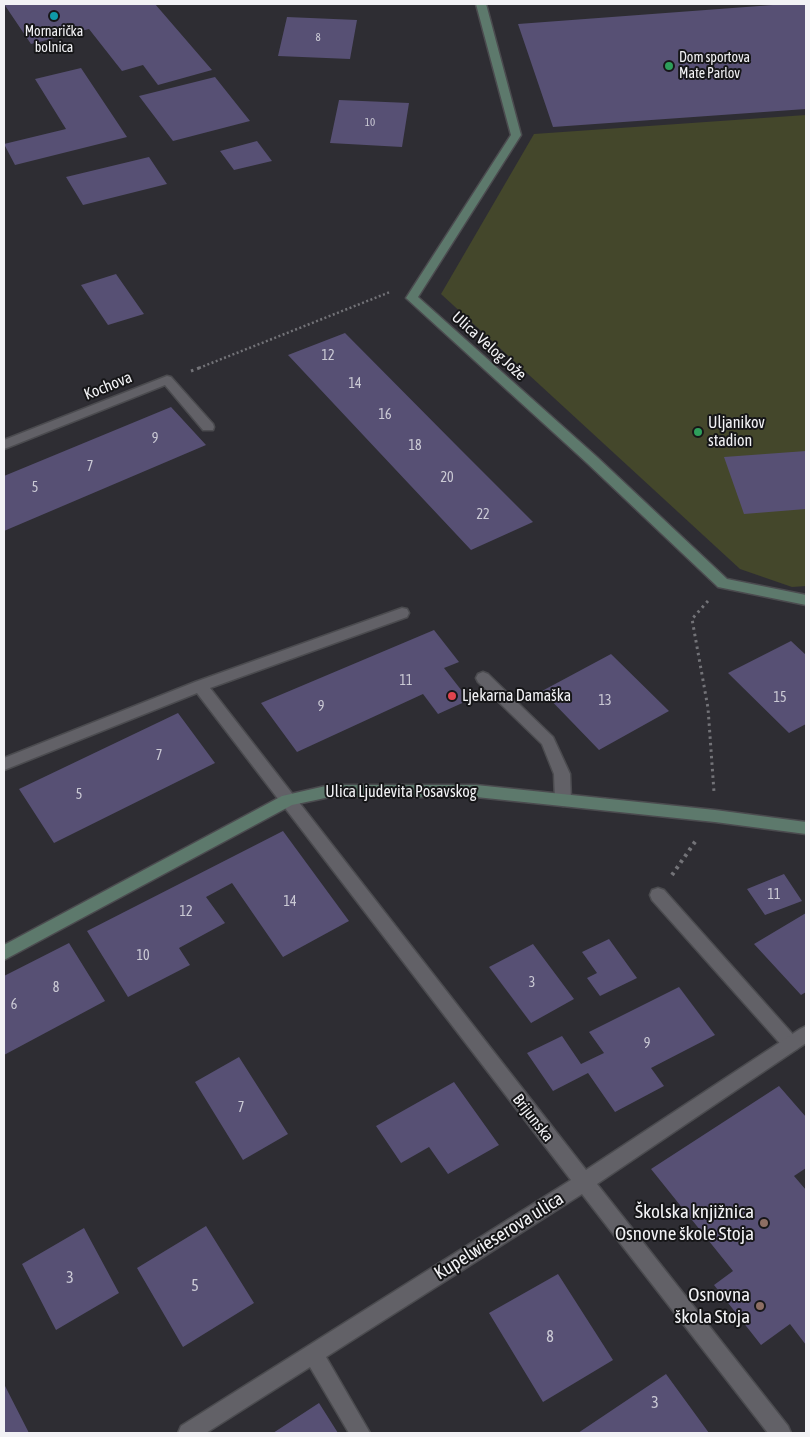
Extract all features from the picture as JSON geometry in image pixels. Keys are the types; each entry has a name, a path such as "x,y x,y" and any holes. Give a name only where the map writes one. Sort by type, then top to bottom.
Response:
{"street":[{"path":"412,298 516,135 482,4"},
{"name":"Ulica Velog Jože","path":"412,298 599,467 723,584"},
{"path":"167,380 208,426"},
{"name":"Kochova","path":"4,445 167,380"},
{"path":"723,584 806,600"},
{"path":"4,764 200,686 402,614"},
{"path":"483,678 548,741 562,774 562,800"},
{"name":"Brijunska","path":"200,686 781,1433"},
{"name":"Ulica Ljudevita Posavskog","path":"4,953 288,800 330,791 476,791 715,816 806,828"},
{"path":"658,895 799,1039"},
{"name":"Kupelwieserova ulica","path":"188,1433 584,1182 799,1039"},
{"path":"312,1354 360,1433"}],"path":[{"path":"167,380 391,292 412,298"},
{"path":"715,796 708,708 692,619 723,584"},
{"path":"658,895 700,834"}],"green space":[{"name":"Uljanikov stadion","path":"806,115 806,586 792,587 740,569 441,294 534,134"}],"building":[{"path":"4,4 155,4 212,70 158,85 143,65 122,71 89,29 31,44"},
{"name":"Dom sportova Mate Parlov","path":"806,4 806,109 553,127 518,24"},
{"path":"287,17 357,20 350,59 278,56"},
{"path":"81,68 127,137 15,165 4,144 66,129 35,79"},
{"path":"215,77 250,121 173,141 139,96"},
{"path":"339,100 409,103 402,147 330,143"},
{"path":"257,141 272,161 234,170 220,151"},
{"path":"149,157 167,184 83,205 66,177"},
{"path":"116,274 144,314 108,325 81,285"},
{"path":"345,333 533,522 471,550 288,355"},
{"path":"171,407 206,445 4,531 4,476"},
{"path":"806,451 806,509 744,514 724,457"},
{"path":"434,630 459,662 444,668 469,700 438,714 423,694 297,752 261,703"},
{"path":"791,641 806,655 806,724 789,733 728,673"},
{"path":"611,654 669,711 599,750 542,691"},
{"path":"178,713 215,763 54,843 19,789"},
{"path":"283,831 349,921 283,957 232,883 206,897 225,923 179,948 190,965 128,997 87,931"},
{"path":"784,874 802,901 765,915 747,889"},
{"path":"806,913 806,992 801,995 754,944"},
{"path":"609,939 637,978 600,996 587,978 597,973 582,952"},
{"path":"69,943 105,1001 4,1055 4,976"},
{"path":"533,944 574,999 531,1023 489,967"},
{"path":"679,987 715,1035 651,1068 664,1086 615,1112 588,1073 553,1091 527,1053 562,1036 581,1064 604,1053 589,1032"},
{"path":"239,1057 288,1134 243,1160 195,1082"},
{"path":"454,1082 499,1145 448,1174 429,1147 401,1163 376,1126"},
{"name":"Osnovna škola Stoja","path":"779,1086 806,1117 806,1168 794,1176 806,1190 806,1345 790,1324 761,1345 714,1285 733,1271 651,1169"},
{"path":"206,1226 254,1303 183,1347 137,1268"},
{"path":"84,1228 119,1293 56,1330 22,1264"},
{"path":"558,1274 613,1360 543,1402 489,1313"},
{"path":"666,1374 709,1433 578,1433"},
{"path":"4,1384 29,1433 4,1433"},
{"path":"319,1403 338,1433 273,1433"}],"place":[{"name":"Mornarička bolnica","path":"54,16"},
{"name":"Dom sportova Mate Parlov","path":"669,66"},
{"name":"Uljanikov stadion","path":"698,432"},
{"name":"Ljekarna Damaška","path":"452,696"},
{"name":"Školska knjižnica Osnovne škole Stoja","path":"764,1223"},
{"name":"Osnovna škola Stoja","path":"760,1306"}]}
